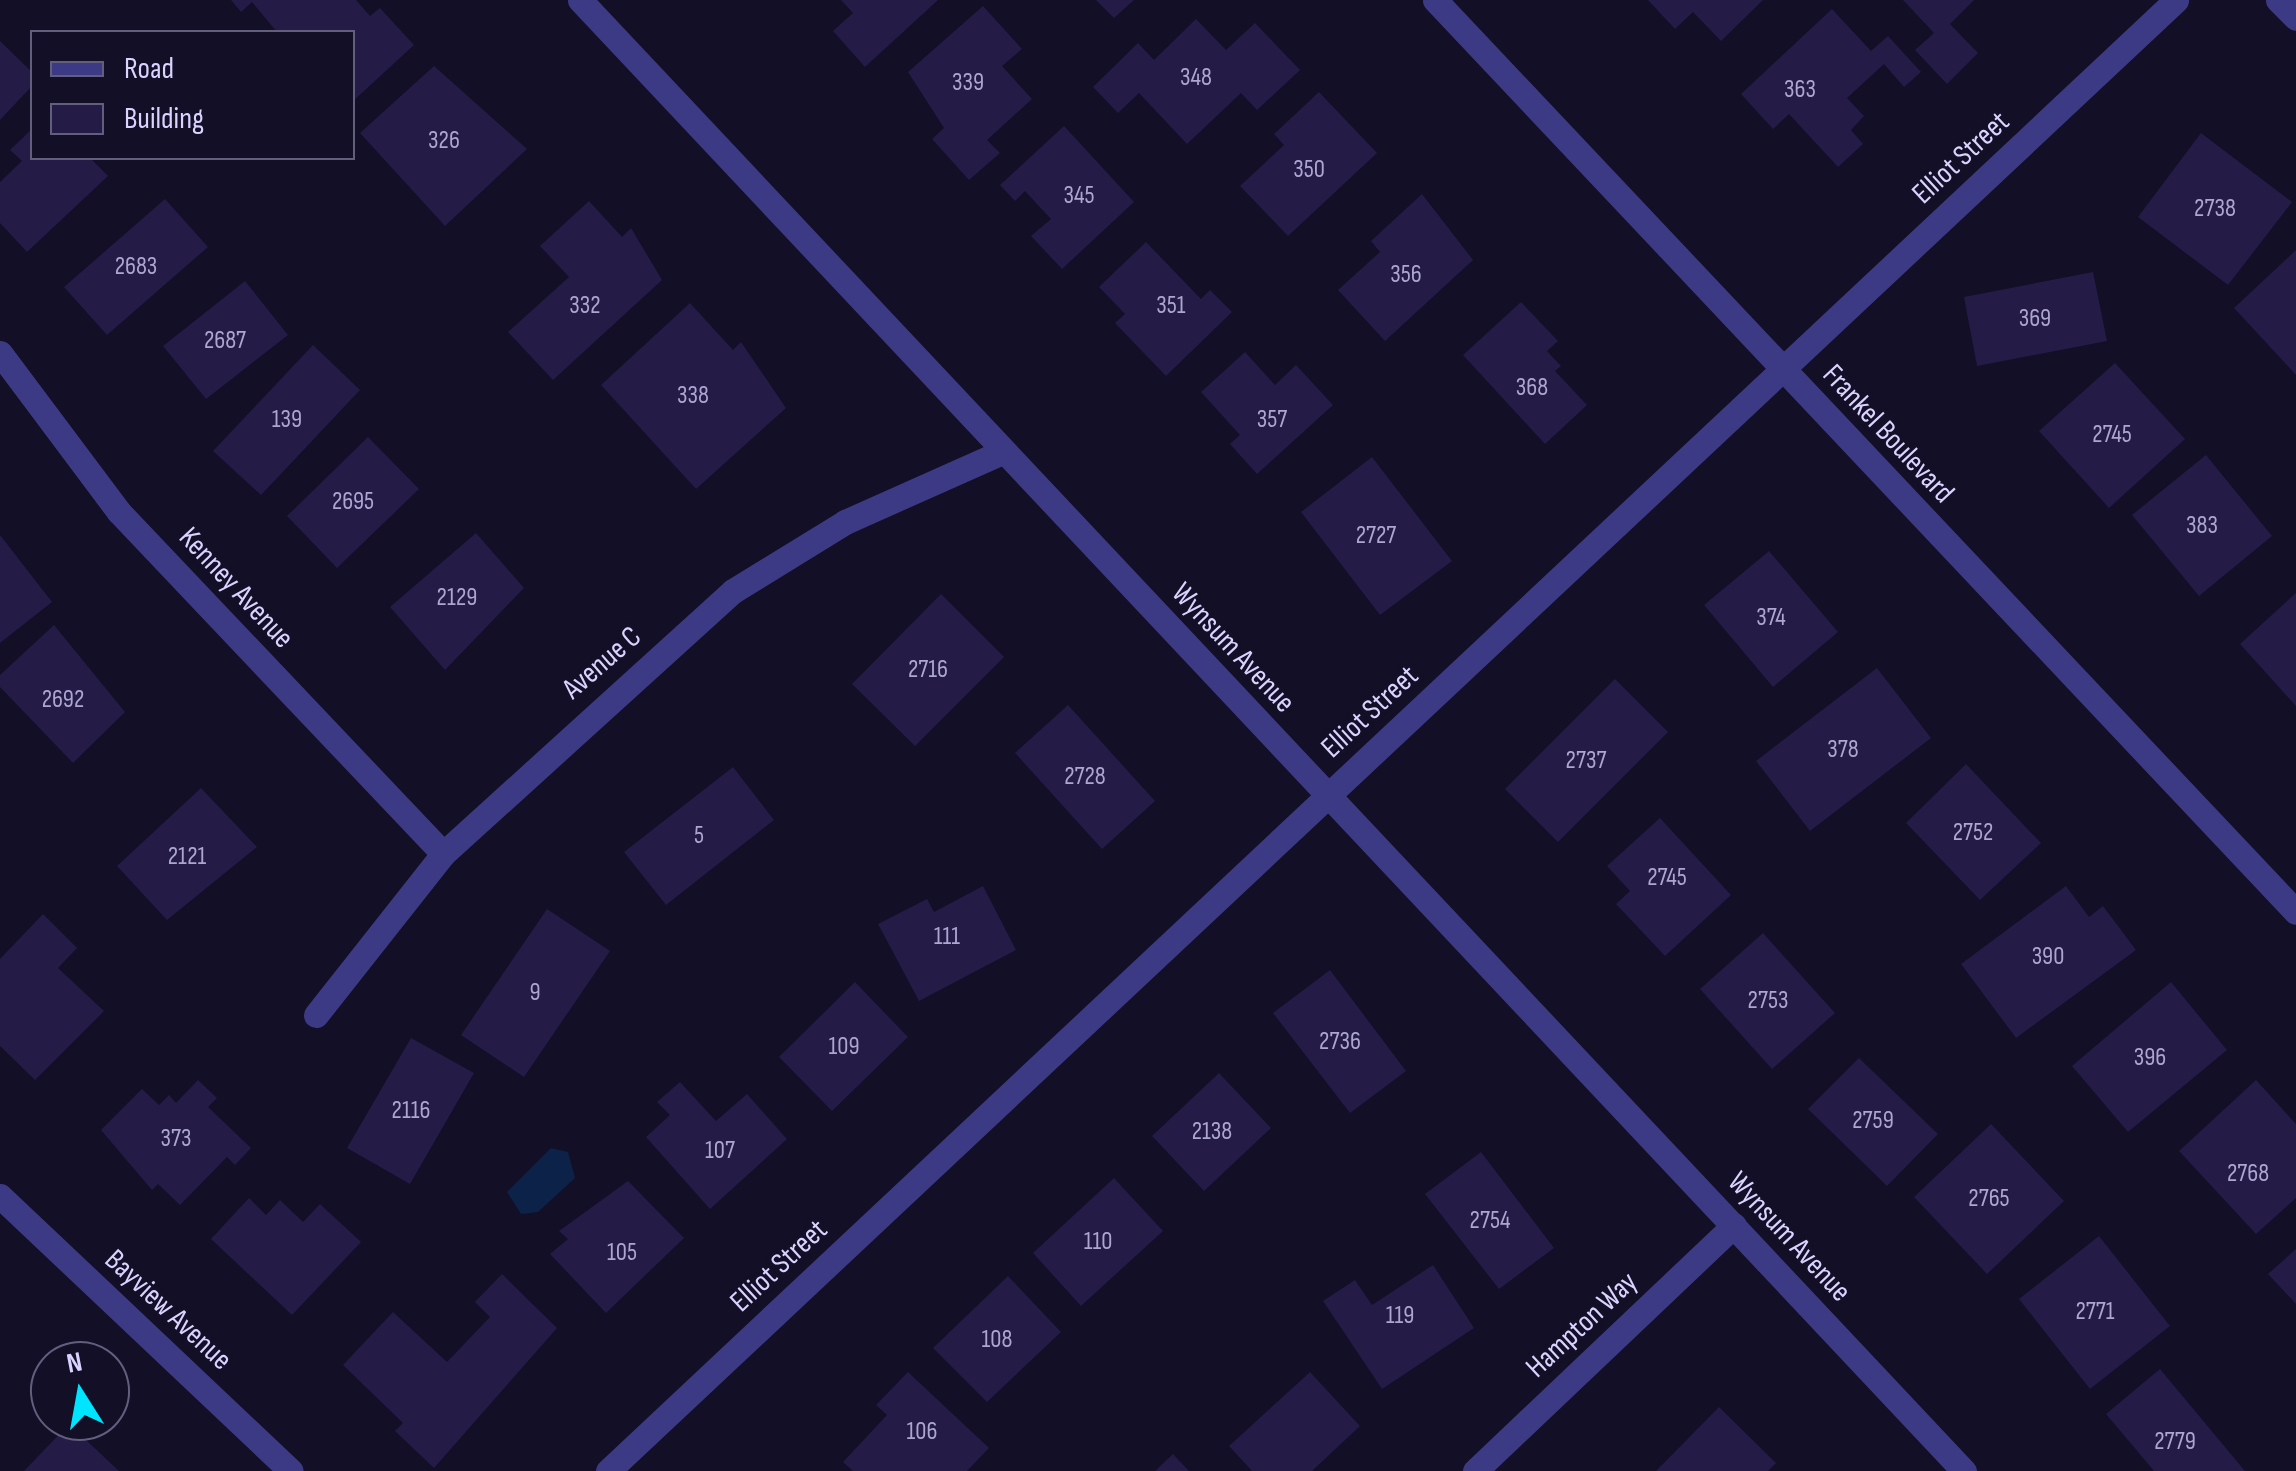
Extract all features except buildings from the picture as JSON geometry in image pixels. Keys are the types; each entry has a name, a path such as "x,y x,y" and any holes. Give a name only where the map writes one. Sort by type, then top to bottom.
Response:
{"street":[{"name":"Wynsum Avenue","path":"580,0 1964,1471"},
{"name":"Frankel Boulevard","path":"1435,0 2296,912"},
{"name":"Elliot Street","path":"608,1471 2176,0"},
{"path":"2278,0 2296,18"},
{"name":"Kenney Avenue","path":"0,352 119,512 443,854"},
{"name":"Avenue C","path":"316,1015 443,854 733,591 845,522 1002,452"},
{"name":"Bayview Avenue","path":"0,1196 290,1471"},
{"name":"Hampton Way","path":"1474,1471 1734,1226"}],"water":[{"path":"551,1148 568,1152 575,1178 538,1212 521,1214 507,1192"}]}
